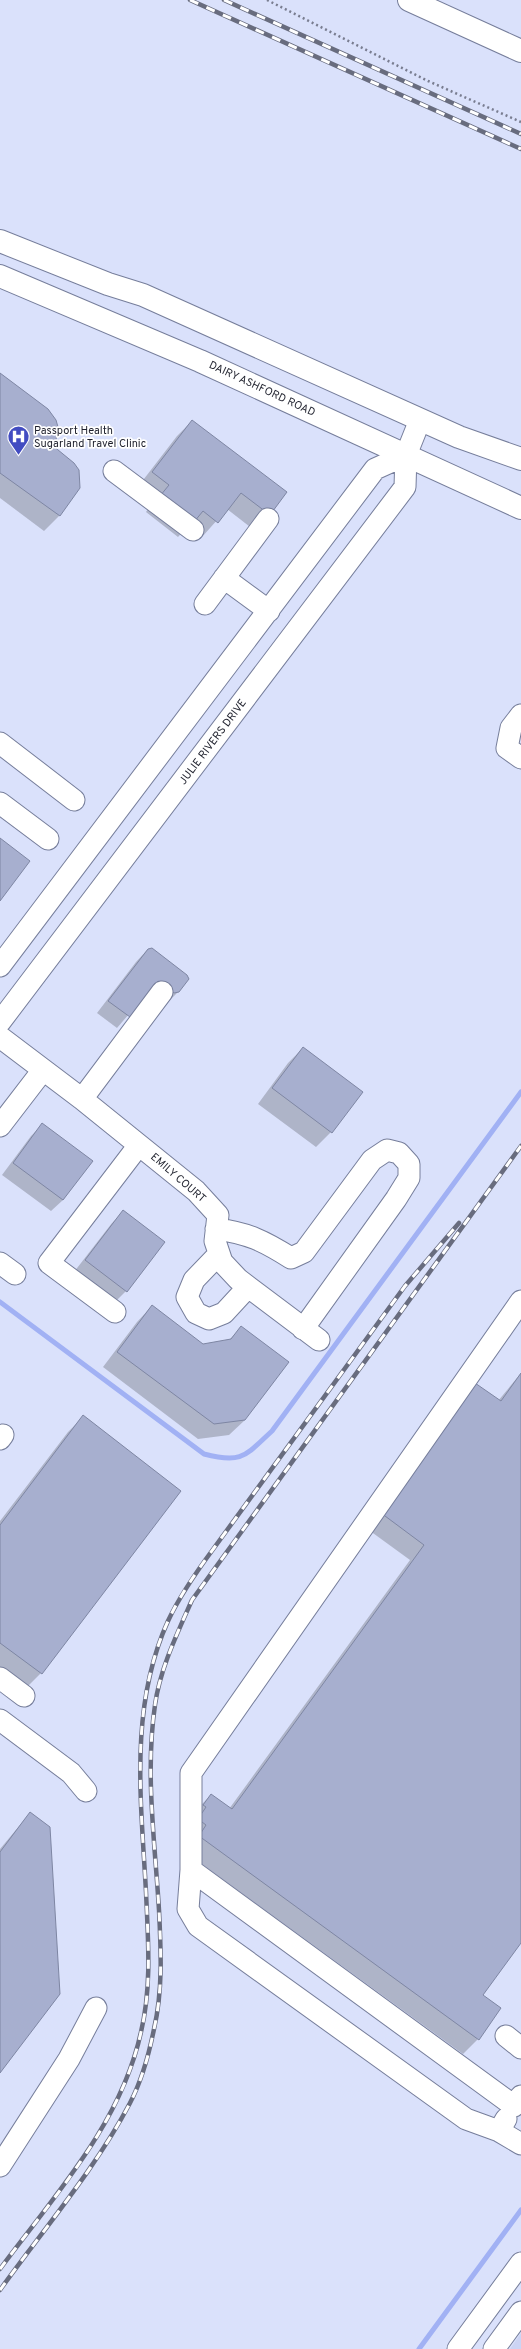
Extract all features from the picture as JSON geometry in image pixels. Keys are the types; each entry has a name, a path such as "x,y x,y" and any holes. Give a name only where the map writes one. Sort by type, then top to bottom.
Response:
{"main road":[{"path":"409,0 521,51"},
{"path":"0,241 108,284 142,295 420,420 488,449 521,459"},
{"name":"DAIRY ASHFORD ROAD","path":"0,276 200,361 521,508"}],"street":[{"name":"JULIE RIVERS DRIVE","path":"0,1022 167,803 404,487 406,456 420,420"},
{"path":"0,966 140,784 375,469 406,456"},
{"path":"114,471 193,530"},
{"path":"205,604 268,519"},
{"path":"224,578 269,611"},
{"path":"521,715 511,728 508,748 521,758"},
{"path":"0,743 74,800"},
{"path":"140,784 167,803"},
{"path":"0,803 48,839"},
{"path":"82,1099 162,992"},
{"name":"EMILY COURT","path":"0,1038 82,1099 196,1191 218,1215 216,1229 215,1241 222,1262 248,1287 311,1334 409,1178 409,1164 399,1153 387,1150 372,1160 304,1252 291,1258 263,1240 235,1232 216,1229"},
{"path":"0,1126 43,1070"},
{"path":"115,1312 49,1263 139,1145"},
{"path":"219,1254 194,1280 188,1297 196,1313 209,1319 224,1313 248,1287"},
{"path":"521,1302 514,1326 191,1773 191,1870 188,1909 198,1926 466,2119 499,2131 521,2144"},
{"path":"0,1678 24,1696"},
{"path":"0,1720 71,1773 86,1791"},
{"path":"191,1870 517,2101 499,2131"},
{"path":"0,2166 69,2059 96,2008"},
{"path":"458,2349 521,2263"},
{"path":"494,2349 521,2312"}],"path":[{"path":"267,0 428,81 521,122"}],"shaded area":[{"path":"521,2333 521,2349 510,2349"}],"building":[{"path":"0,373 48,409 56,420 58,427 56,440 52,445 74,463 79,470 80,488 60,516 0,473"},
{"path":"192,420 287,492 270,515 241,493 218,523 203,511 194,522 160,496 169,485 152,472"},
{"path":"0,838 30,861 0,901"},
{"path":"152,948 187,975 189,979 179,992 174,993 158,981 130,1017 108,1001 148,949"},
{"path":"303,1047 363,1092 332,1133 272,1088"},
{"path":"42,1123 93,1161 63,1200 13,1163"},
{"path":"123,1210 165,1242 127,1292 85,1260"},
{"path":"152,1305 203,1344 231,1339 241,1326 289,1362 245,1420 214,1424 117,1352"},
{"path":"521,1373 521,1943 483,1995 501,2008 479,2040 199,1836 206,1825 198,1819 206,1807 203,1805 211,1794 232,1809 424,1545 381,1513 475,1383 501,1401"},
{"path":"83,1415 181,1491 42,1674 0,1643 0,1525"},
{"path":"30,1812 50,1827 60,1994 0,2073 0,1852"}],"waterway":[{"path":"0,1302 204,1454 227,1458 242,1456 249,1452 272,1431 521,1092"},
{"path":"419,2349 521,2210"}],"railway":[{"path":"190,0 521,149"},
{"path":"224,0 521,134"},
{"path":"0,2290 101,2151 130,2103 142,2076 157,2014 161,1970 151,1782 152,1731 157,1692 161,1678 170,1652 192,1600 521,1146"},
{"path":"0,2269 63,2186 102,2128 118,2098 131,2066 141,2032 147,1997 148,1945 140,1788 140,1754 147,1687 156,1654 168,1621 183,1593 201,1565 405,1286 459,1223"}],"place":[{"name":"Passport Health Sugarland Travel Clinic","path":"18,456"}]}
